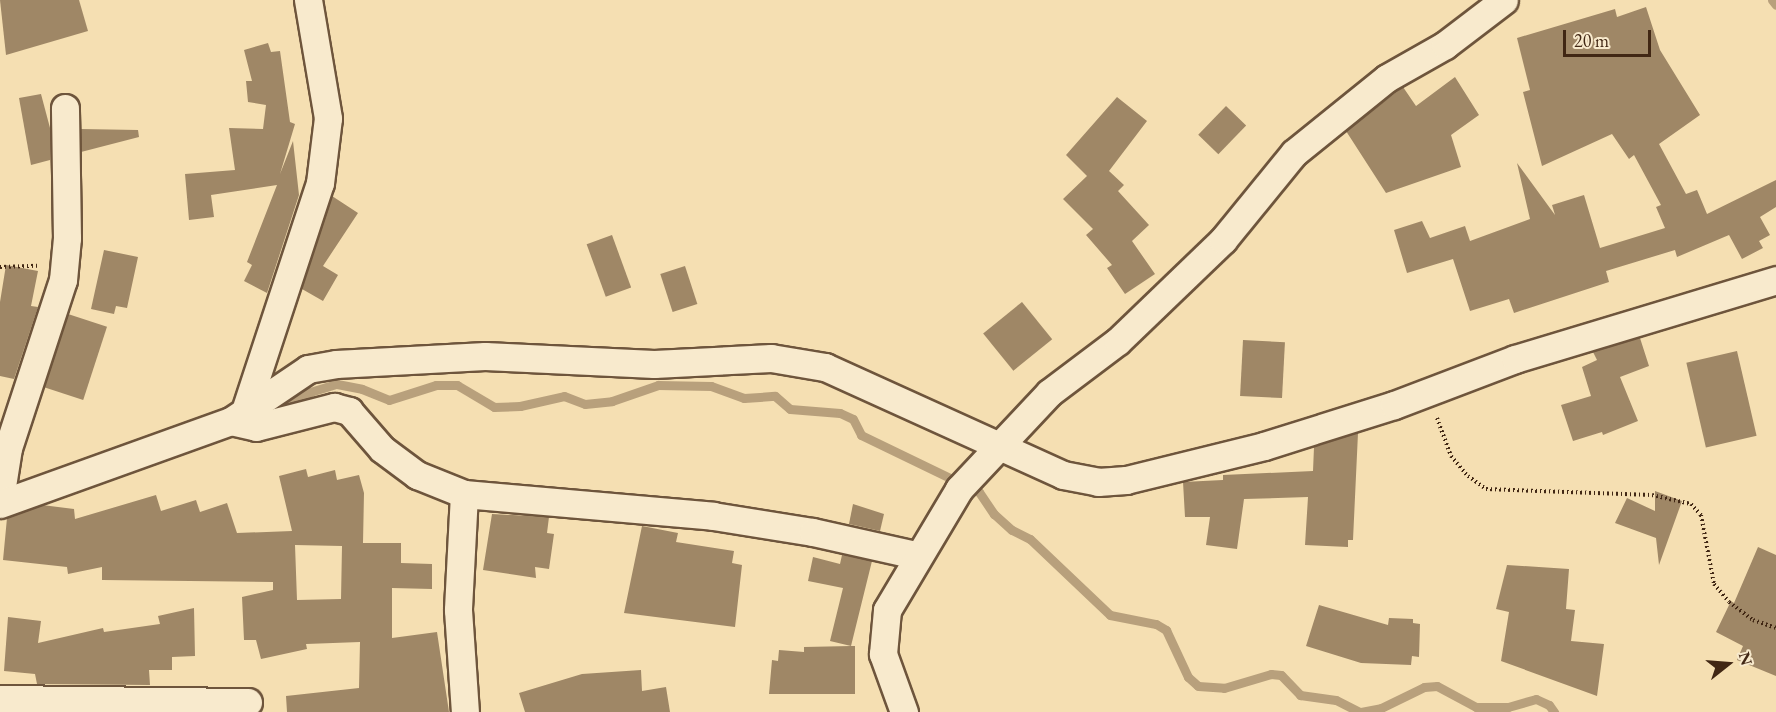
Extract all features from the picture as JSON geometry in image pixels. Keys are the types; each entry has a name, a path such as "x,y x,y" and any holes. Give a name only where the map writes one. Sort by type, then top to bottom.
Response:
{"street":[{"path":"237,417 320,183 328,118 308,0"},
{"path":"904,712 883,654 886,610 916,555 959,489 1002,447 1049,393 1118,341 1222,240 1294,153 1387,78 1445,45 1504,0"},
{"path":"0,499 8,448 63,280 65,265 65,108"},
{"path":"0,504 237,417 308,369 336,364 485,356 654,364 771,358 825,368 860,380 1063,475 1098,482 1126,480 1214,461 1427,392 1515,359 1776,280"},
{"path":"237,417 256,427 276,425 313,410 334,407 349,411 382,449 417,475 464,494 714,516 813,532 916,555"},
{"path":"464,494 458,610 465,712"},
{"path":"0,699 248,702"}],"path":[{"path":"0,267 65,265"},
{"path":"1427,392 1451,456 1468,476 1486,489 1652,495 1691,504 1701,515 1714,584 1729,602 1753,620 1776,628"}],"building":[{"path":"0,0 79,0 88,31 6,55"},
{"path":"1646,7 1660,50 1700,115 1659,144 1686,194 1697,190 1707,214 1776,180 1776,207 1760,217 1770,235 1759,241 1763,248 1742,259 1729,235 1677,257 1675,250 1606,271 1609,282 1514,313 1509,299 1470,311 1453,259 1407,273 1394,230 1422,221 1430,238 1465,226 1470,241 1530,219 1517,163 1555,215 1552,205 1584,195 1600,248 1665,228 1656,207 1661,205 1634,155 1629,159 1612,134 1542,166 1523,92 1530,90 1517,38 1615,9 1617,17"},
{"path":"268,43 271,52 280,51 290,122 295,124 280,174 293,141 299,195 267,293 244,281 252,265 247,262 277,185 211,195 214,217 189,220 185,174 235,170 229,128 263,129 266,105 248,102 246,81 252,81 244,50"},
{"path":"1455,77 1479,115 1451,135 1461,167 1386,193 1346,131 1403,87 1416,106"},
{"path":"41,94 50,128 50,160 31,165 19,98"},
{"path":"1117,97 1147,121 1109,171 1124,185 1118,191 1149,225 1132,241 1155,274 1125,294 1107,268 1112,265 1086,235 1093,229 1063,199 1087,176 1066,155"},
{"path":"1226,106 1246,125 1218,154 1198,135"},
{"path":"81,129 138,130 139,137 81,152"},
{"path":"332,196 358,213 323,266 338,275 323,301 302,289"},
{"path":"612,235 631,288 606,297 587,244"},
{"path":"104,250 138,257 127,308 116,306 114,314 91,309"},
{"path":"6,265 38,271 31,306 38,307 14,379 0,376 0,302"},
{"path":"685,266 697,304 673,312 660,274"},
{"path":"1022,302 1052,339 1013,371 983,333"},
{"path":"68,314 107,327 83,400 44,387"},
{"path":"1640,338 1649,366 1620,377 1638,421 1603,435 1602,432 1573,441 1561,405 1591,396 1582,367 1597,360 1593,352"},
{"path":"1243,340 1285,342 1282,398 1240,396"},
{"path":"1737,351 1757,436 1706,447 1686,363"},
{"path":"1358,433 1353,540 1348,540 1348,547 1305,545 1308,497 1244,499 1237,549 1206,545 1210,517 1185,517 1183,482 1223,480 1223,475 1313,471 1314,447"},
{"path":"306,469 308,477 335,470 337,480 359,475 364,493 363,543 401,543 401,563 432,564 432,589 392,588 392,638 437,632 449,712 287,712 286,696 359,688 360,642 306,644 307,649 261,659 256,640 244,640 242,597 273,590 273,582 102,580 102,567 68,574 67,567 3,560 7,518 42,505 74,509 75,519 156,495 161,511 196,500 200,512 227,503 237,533 292,531 279,476","holes":["295,545 342,546 341,599 297,600"]},
{"path":"1655,491 1682,501 1659,565 1656,538 1615,523 1627,498 1655,511"},
{"path":"853,504 884,514 880,531 849,524"},
{"path":"492,514 549,517 547,533 554,534 549,569 535,567 536,578 483,570"},
{"path":"642,526 678,533 676,542 734,551 732,563 742,565 735,627 624,613"},
{"path":"1758,547 1776,555 1776,676 1737,660 1743,646 1716,632 1731,601 1734,603"},
{"path":"842,555 872,561 851,646 830,641 843,588 808,581 813,557 840,564"},
{"path":"1507,565 1569,569 1566,609 1575,610 1571,641 1604,644 1597,696 1501,661 1509,612 1496,609"},
{"path":"1319,605 1388,625 1389,618 1413,619 1413,623 1420,624 1419,657 1412,656 1411,665 1361,663 1306,646"},
{"path":"194,608 195,656 172,657 172,670 149,670 150,685 37,684 35,674 4,671 8,617 41,621 38,643 103,628 104,632 160,624 158,616"},
{"path":"855,646 855,694 769,694 772,660 778,661 779,650 804,652 804,647"},
{"path":"641,670 642,691 666,687 670,712 525,712 519,693 582,674"}],"waterway":[{"path":"1772,0 1776,5"},
{"path":"284,409 310,392 337,384 362,389 389,400 436,385 457,385 494,407 520,406 564,396 585,404 612,401 658,385 711,386 744,398 775,396 790,409 840,413 853,419 861,435 979,492 994,514 1012,530 1030,539 1110,615 1156,624 1166,630 1188,677 1198,686 1224,688 1271,674 1281,675 1300,695 1336,700 1360,712"},
{"path":"1361,712 1381,708 1424,687 1437,686 1476,707 1508,707 1536,699 1549,705 1554,712"}]}
